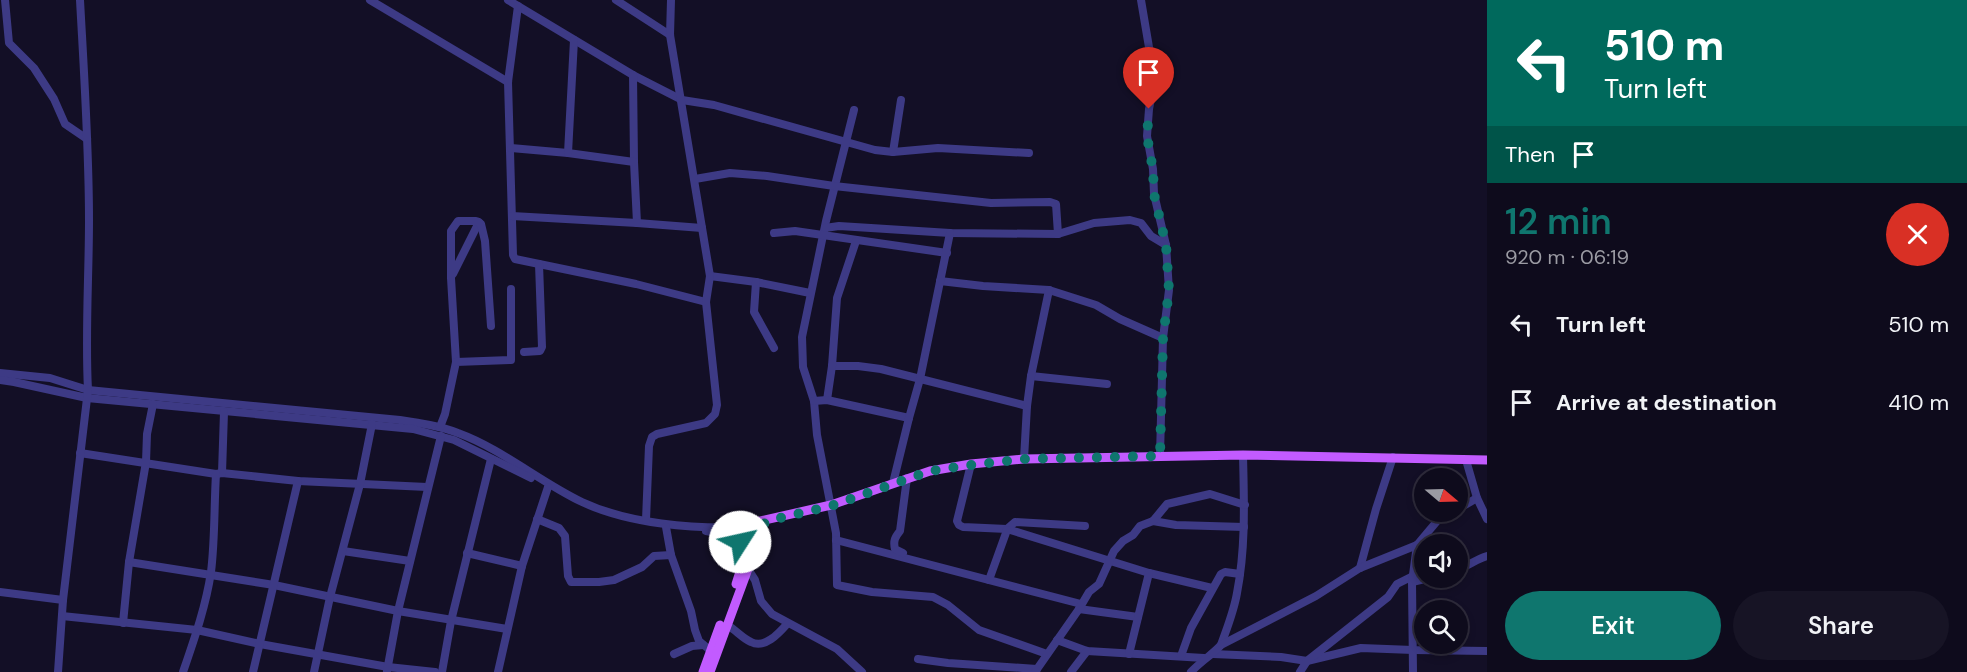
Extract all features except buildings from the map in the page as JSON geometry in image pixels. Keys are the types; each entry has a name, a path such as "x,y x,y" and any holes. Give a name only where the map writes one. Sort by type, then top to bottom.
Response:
{"main road":[{"path":"740,540 749,543 750,532 756,522 831,506 930,471 1024,459 1243,455 1487,460"},
{"path":"703,672 707,648 743,562 739,531 750,532"},
{"path":"710,672 748,569 753,548 750,532"}],"street":[{"path":"5,0 9,43 34,68 54,99 65,124 87,139"},
{"path":"58,672 63,600 87,394 89,219 80,0"},
{"path":"370,0 508,82"},
{"path":"508,0 633,75 682,100 714,105 875,150 893,152 938,148 1029,153"},
{"path":"616,0 670,35"},
{"path":"646,520 649,446 652,437 706,423 711,420 717,409 706,302 710,276 670,35 671,0"},
{"path":"1141,0 1152,65 1153,89 1147,136 1156,203 1166,245 1169,290 1163,338 1160,456"},
{"path":"518,6 508,82 513,255 515,259 636,284 706,302"},
{"path":"568,153 574,40"},
{"path":"633,75 637,223"},
{"path":"893,152 901,100"},
{"path":"854,110 834,186 802,337 803,367 813,401 836,540 837,585 872,592 933,597 948,605 979,630 1047,654"},
{"path":"511,148 634,162"},
{"path":"695,179 730,173 991,204 1050,202 1056,204 1058,234"},
{"path":"512,216 702,228"},
{"path":"824,232 846,226 950,233 1058,234 1094,223 1131,220 1141,223 1151,236 1166,245"},
{"path":"440,427 456,362 451,278 452,231 454,224 458,221 479,222"},
{"path":"451,278 479,222"},
{"path":"479,222 485,242 490,326"},
{"path":"774,233 824,232 856,241 947,253"},
{"path":"893,483 920,379 950,233"},
{"path":"827,400 837,298 856,241"},
{"path":"524,352 540,351 542,347 539,264"},
{"path":"710,276 810,293"},
{"path":"940,281 1049,290 1096,305 1120,319 1163,338"},
{"path":"756,282 754,312 774,348"},
{"path":"456,362 511,361 511,289"},
{"path":"1024,459 1031,376 1049,290"},
{"path":"832,366 881,369 1027,406"},
{"path":"0,373 50,378 87,394 400,420 440,427 476,441 583,502 614,513 646,520 750,532"},
{"path":"1031,376 1107,384"},
{"path":"0,380 153,404 413,429 454,440 548,487 580,506 620,519 703,531 740,540"},
{"path":"813,401 827,400 909,418"},
{"path":"123,623 129,562 153,404"},
{"path":"183,672 197,630 210,575 224,412"},
{"path":"314,672 330,597 360,484 372,424"},
{"path":"387,670 398,611 441,436"},
{"path":"80,453 219,473 298,481 427,487"},
{"path":"1221,645 1233,610 1240,574 1245,505 1243,455"},
{"path":"1360,568 1376,509 1394,457"},
{"path":"442,672 451,621 491,459"},
{"path":"1466,460 1477,498 1487,519"},
{"path":"971,465 957,521 959,525 1007,529 1149,573 1212,588"},
{"path":"907,478 900,531 893,544 895,549 919,561"},
{"path":"253,672 298,481"},
{"path":"498,672 522,566 548,487"},
{"path":"918,659 1036,671 1089,592 1099,584 1114,551 1140,526 1153,521 1167,504 1210,494 1245,505"},
{"path":"1468,503 1477,498"},
{"path":"537,519 563,532 568,554 568,576 571,582 614,580 642,567 654,556 671,555"},
{"path":"1153,521 1176,525 1244,527"},
{"path":"989,580 1007,529 1015,522 1085,526"},
{"path":"1426,534 1436,522"},
{"path":"666,527 671,555 691,611 695,630 707,648"},
{"path":"836,540 989,580 1080,607 1138,617"},
{"path":"1213,654 1221,645 1316,596 1360,568 1414,546"},
{"path":"343,551 410,561"},
{"path":"467,553 522,566"},
{"path":"1468,564 1477,558 1487,556"},
{"path":"129,562 274,585 398,611 507,629"},
{"path":"748,569 755,580 761,602 772,614 837,649 862,672"},
{"path":"1413,672 1414,570"},
{"path":"1181,656 1191,628 1223,572 1240,574"},
{"path":"1130,654 1149,573"},
{"path":"1300,672 1307,661 1388,597 1397,584 1413,579"},
{"path":"0,592 63,600"},
{"path":"62,616 197,630 387,670 435,672"},
{"path":"727,625 751,642 758,644 777,635 787,624"},
{"path":"1057,640 1087,651 1203,658 1213,654 1281,657 1307,661 1361,648 1487,651"},
{"path":"674,654 692,646 707,648"},
{"path":"1071,672 1087,651"},
{"path":"1191,672 1203,658"}],"route":[{"path":"740,542 745,544 752,542 754,533 767,521 831,506 930,471 1024,459 1160,456 1163,338 1169,290 1166,245 1154,194 1153,170 1149,158 1147,136 1149,109"}]}
